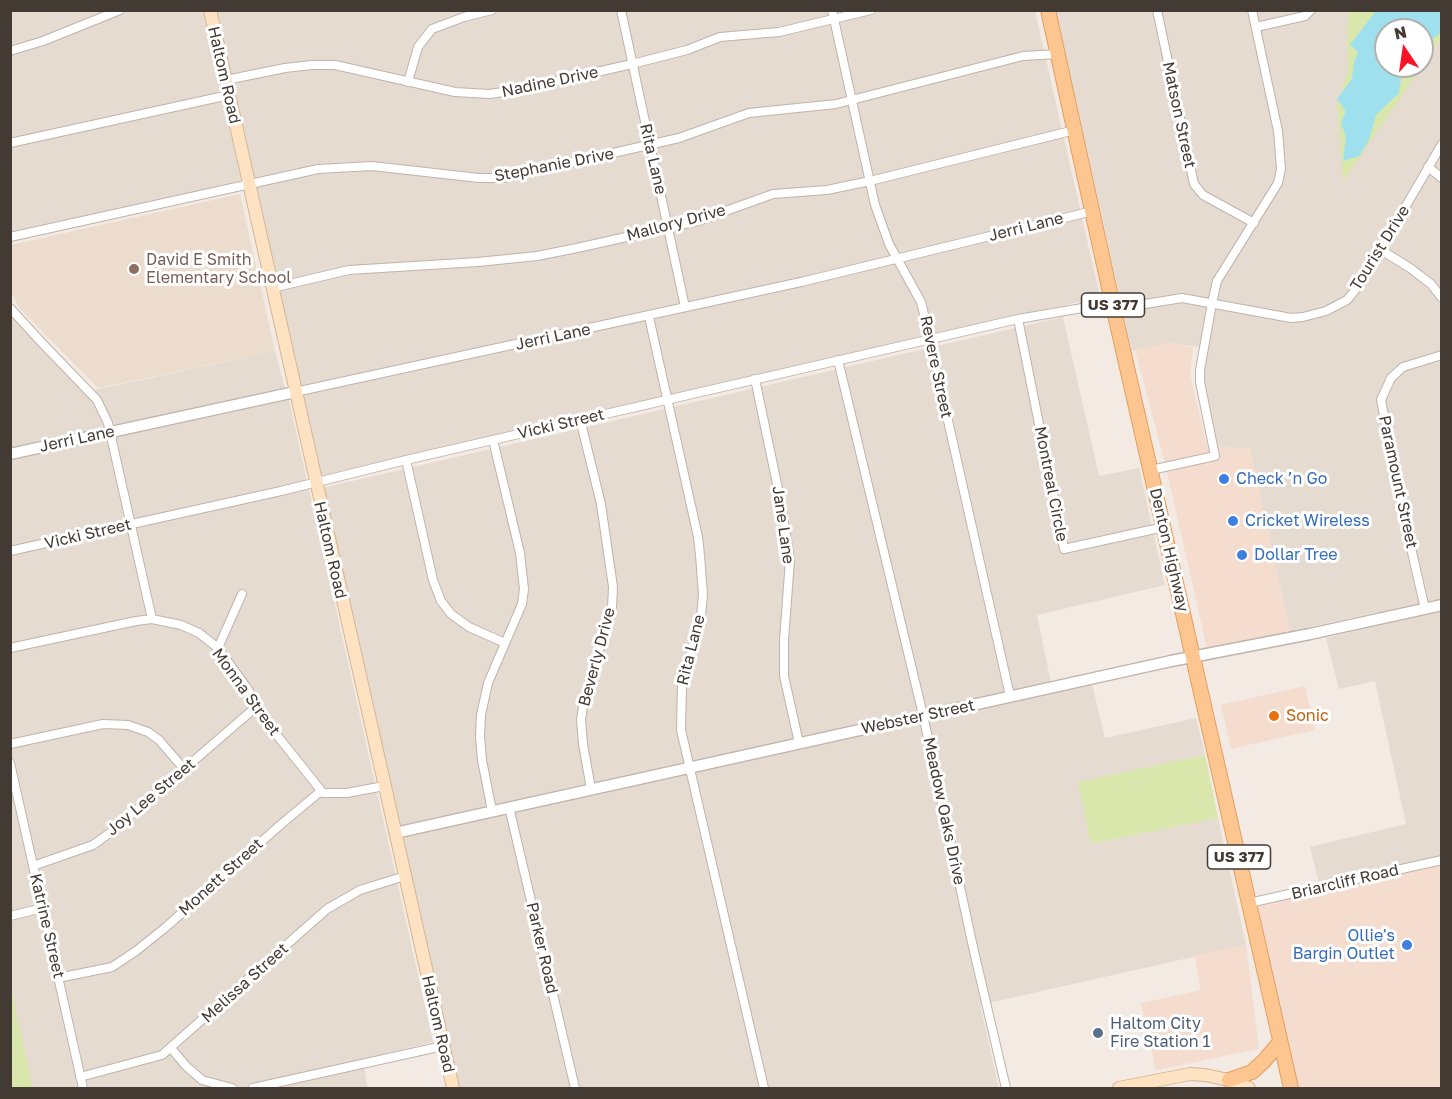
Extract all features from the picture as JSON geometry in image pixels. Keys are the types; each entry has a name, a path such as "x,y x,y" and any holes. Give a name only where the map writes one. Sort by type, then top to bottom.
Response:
{"main road":[{"name":"Haltom Road","path":"210,10 453,1089"},
{"name":"Denton Highway","path":"1048,10 1291,1089"},
{"path":"1229,1080 1244,1076 1259,1067 1280,1042"},
{"path":"1119,1089 1144,1086 1190,1074 1229,1080 1249,1089"}],"street":[{"path":"10,51 43,41 120,10"},
{"path":"408,82 418,47 432,28 492,10"},
{"name":"Rita Lane","path":"621,10 685,307"},
{"name":"Nadine Drive","path":"226,80 285,68 335,65 455,92 489,94 632,64 687,50 720,37 779,32 833,15 871,10"},
{"name":"Matson Street","path":"1156,10 1194,184 1203,195 1254,223"},
{"path":"1256,27 1305,16 1311,10"},
{"path":"1151,470 1215,456 1200,382 1200,370 1217,281 1278,183 1281,160 1278,131 1254,11"},
{"name":"Revere Street","path":"833,15 875,205 888,244 921,302 1010,696"},
{"name":"Stephanie Drive","path":"10,237 318,169 359,165 479,178 503,178 650,145 701,131 749,113 812,108 1023,56 1058,54"},
{"path":"10,143 229,95"},
{"name":"Mallory Drive","path":"272,288 349,270 537,256 698,221 773,194 827,190 870,181 1075,130"},
{"name":"Tourist Drive","path":"1113,306 1127,307 1182,298 1291,318 1326,311 1347,300 1353,294 1442,144"},
{"path":"1428,167 1442,178"},
{"name":"Jerri Lane","path":"10,454 649,317 897,260 1093,211"},
{"path":"1381,250 1399,260 1431,284 1442,298"},
{"name":"Vicki Street","path":"10,551 315,483 580,419 1018,319 1094,306 1113,306"},
{"path":"10,308 97,400 110,432 152,619"},
{"name":"Rita Lane","path":"649,317 698,537 703,595 701,616 681,696 681,730 764,1089"},
{"name":"Montreal Circle","path":"1018,319 1064,549 1164,527"},
{"name":"Paramount Street","path":"1425,609 1381,400 1391,378 1403,367 1442,355"},
{"name":"Meadow Oaks Drive","path":"838,360 923,716 1006,1089"},
{"name":"Jane Lane","path":"755,379 781,503 790,560 784,640 784,676 799,743"},
{"name":"Beverly Drive","path":"580,419 601,504 613,586 609,621 584,700 581,720 591,789"},
{"path":"492,811 482,759 481,715 489,683 522,604 523,571 493,440"},
{"path":"406,460 433,580 441,601 451,614 469,627 505,643"},
{"path":"218,648 242,594"},
{"name":"Webster Street","path":"394,833 1010,696 1442,605"},
{"name":"Monna Street","path":"10,648 152,619 181,625 199,633 218,648 247,688 256,707 321,791"},
{"name":"Joy Lee Street","path":"33,866 93,845 256,707"},
{"path":"10,744 104,724 128,724 148,732 159,740 184,769"},
{"name":"Katrine Street","path":"10,762 83,1089"},
{"path":"321,791 328,794 347,793 384,786"},
{"name":"Monett Street","path":"58,978 112,967 136,951 321,791"},
{"name":"Parker Road","path":"509,807 575,1089"},
{"name":"Briarcliff Road","path":"1249,903 1442,860"},
{"name":"Melissa Street","path":"80,1077 162,1055 327,909 360,890 405,876"},
{"path":"10,916 43,908"},
{"path":"253,1089 443,1046"},
{"path":"171,1048 202,1080 232,1089"}],"shaded area":[{"path":"10,11 203,11 241,179 237,182 11,232"},
{"path":"215,11 1035,11 1100,297 320,476"},
{"path":"1056,11 1441,11 1441,864 1321,891 1310,847 1406,824 1375,681 1339,689 1326,638 1382,624 1378,612 1290,631 1250,449 1218,447 1203,381 1208,348 1168,343 1132,351"},
{"name":"David E Smith Elementary School","path":"240,194 275,351 98,388 20,309 11,292 11,245"},
{"path":"10,313 85,392 275,351 285,389 11,449"},
{"path":"1063,317 1099,476 1139,468 1165,585 1037,615 1053,693 1092,684 1105,738 1196,718 1205,755 1079,782 1092,844 1218,818 1246,945 980,1005 999,1088 458,1088 322,488"},
{"path":"1168,343 1193,347 1190,375 1208,449 1220,447 1250,449 1290,631 1207,648 1164,459 1135,350"},
{"path":"289,400 433,1042 362,1059 368,1088 33,1088 10,988 10,460"},
{"path":"1305,686 1315,730 1231,749 1221,705"},
{"path":"1441,864 1441,1088 1297,1088 1258,911 1259,906"},
{"path":"1246,945 1259,1049 1156,1070 1141,1003 1201,990 1194,955"}],"green space":[{"path":"1349,11 1441,11 1441,39 1434,49 1434,18 1374,18 1374,78 1414,78 1343,181 1337,105 1348,71"},
{"path":"1205,755 1218,818 1091,844 1078,782"},
{"path":"11,988 33,1088 11,1088"}],"water":[{"path":"1376,11 1441,11 1441,32 1434,38 1434,18 1374,18 1374,78 1401,78 1399,93 1376,115 1369,140 1359,156 1343,161 1346,137 1341,123 1346,111 1337,99 1352,79 1358,52 1350,45"}],"place":[{"name":"David E Smith Elementary School","path":"134,269"},
{"name":"Check ’n Go","path":"1224,479"},
{"name":"Cricket Wireless","path":"1233,521"},
{"name":"Dollar Tree","path":"1242,555"},
{"name":"Sonic","path":"1274,716"},
{"name":"Ollie's Bargin Outlet","path":"1407,945"},
{"name":"Haltom City Fire Station 1","path":"1098,1033"}]}
